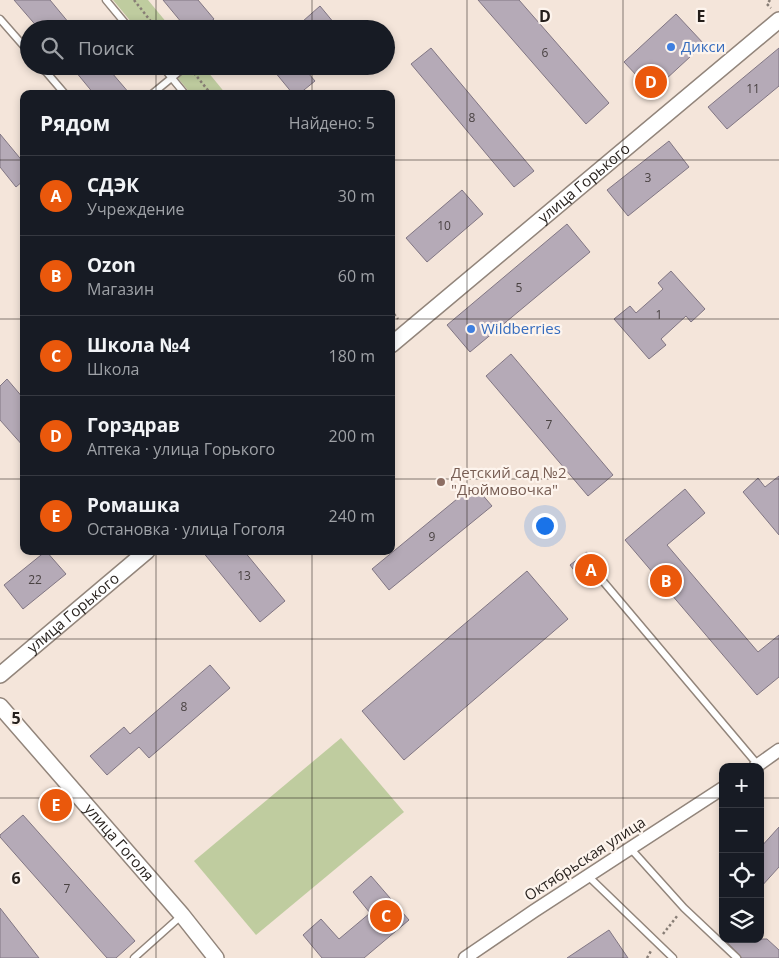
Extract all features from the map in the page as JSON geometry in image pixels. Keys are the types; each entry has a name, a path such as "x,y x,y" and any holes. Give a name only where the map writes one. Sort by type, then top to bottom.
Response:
{"street":[{"name":"улица Горького","path":"395,342 779,20"},
{"name":"улица Горького","path":"0,675 142,555"},
{"name":"улица Гоголя","path":"0,706 182,915 216,958"},
{"path":"761,763 779,750"},
{"name":"Октябрьская улица","path":"465,958 719,791"}],"lane":[{"path":"106,0 123,20"},
{"path":"0,19 20,42"},
{"path":"49,75 62,90"},
{"path":"169,75 182,90"},
{"path":"157,90 175,75"},
{"path":"602,580 754,763"},
{"path":"631,850 684,908 737,958"},
{"path":"588,876 673,958"},
{"path":"134,958 182,915"}],"path":[{"path":"134,0 150,20"},
{"path":"195,75 208,90"},
{"path":"657,942 684,908"}],"green space":[{"path":"113,0 148,0 165,20 130,20"},
{"path":"175,75 210,75 223,90 188,90"},
{"path":"341,738 404,812 256,935 194,861"}],"building":[{"path":"14,0 50,0 67,20 31,20"},
{"path":"163,0 198,0 214,19 213,20 180,20"},
{"path":"478,0 519,0 609,103 586,124"},
{"path":"320,6 332,20 304,20"},
{"path":"676,14 704,44 652,92 624,62"},
{"path":"431,48 534,171 514,187 411,64"},
{"path":"779,48 779,86 727,129 708,107"},
{"path":"78,75 114,75 127,90 91,90"},
{"path":"277,75 310,75 315,81 304,90 290,90"},
{"path":"0,134 20,158 20,184 16,187 0,167"},
{"path":"669,141 689,167 628,216 607,190"},
{"path":"462,190 483,214 427,262 406,238"},
{"path":"567,224 590,252 470,352 447,325"},
{"path":"671,271 705,309 691,322 686,316 661,339 666,345 649,359 614,319 630,306 636,313 663,289 658,283"},
{"path":"511,354 613,475 588,496 486,376"},
{"path":"7,379 20,394 20,442 0,420 0,386"},
{"path":"779,476 779,535 743,492 758,478 765,487"},
{"path":"474,485 492,506 389,590 372,569 389,555 395,555 395,550"},
{"path":"685,489 705,513 667,545 758,652 779,635 779,677 757,695 625,540"},
{"path":"587,552 602,571 585,585 570,565"},
{"path":"41,555 49,555 66,574 23,609 4,585"},
{"path":"205,555 247,555 285,601 260,622"},
{"path":"527,571 568,619 404,760 362,711"},
{"path":"210,665 230,688 149,758 139,747 107,775 90,756 124,727 130,734"},
{"path":"23,815 135,941 116,958 107,958 0,837"},
{"path":"779,827 779,867 764,884 764,853 764,844"},
{"path":"371,876 409,920 364,958 322,958 303,935 321,919 339,939 370,913 353,892"},
{"path":"0,908 39,958 0,958"},
{"path":"609,930 628,958 567,958"},
{"path":"764,939 767,939 779,950 779,958 742,958 728,943 764,943"}],"place":[{"name":"Дикси","path":"671,47"},
{"name":"Горздрав","path":"651,82"},
{"name":"Wildberries","path":"471,329"},
{"name":"Детский сад №2 \"Дюймовочка\"","path":"441,482"},
{"name":"СДЭК","path":"591,570"},
{"name":"Ozon","path":"666,581"},
{"name":"Ромашка","path":"56,805"},
{"name":"Школа №4","path":"386,916"}]}
